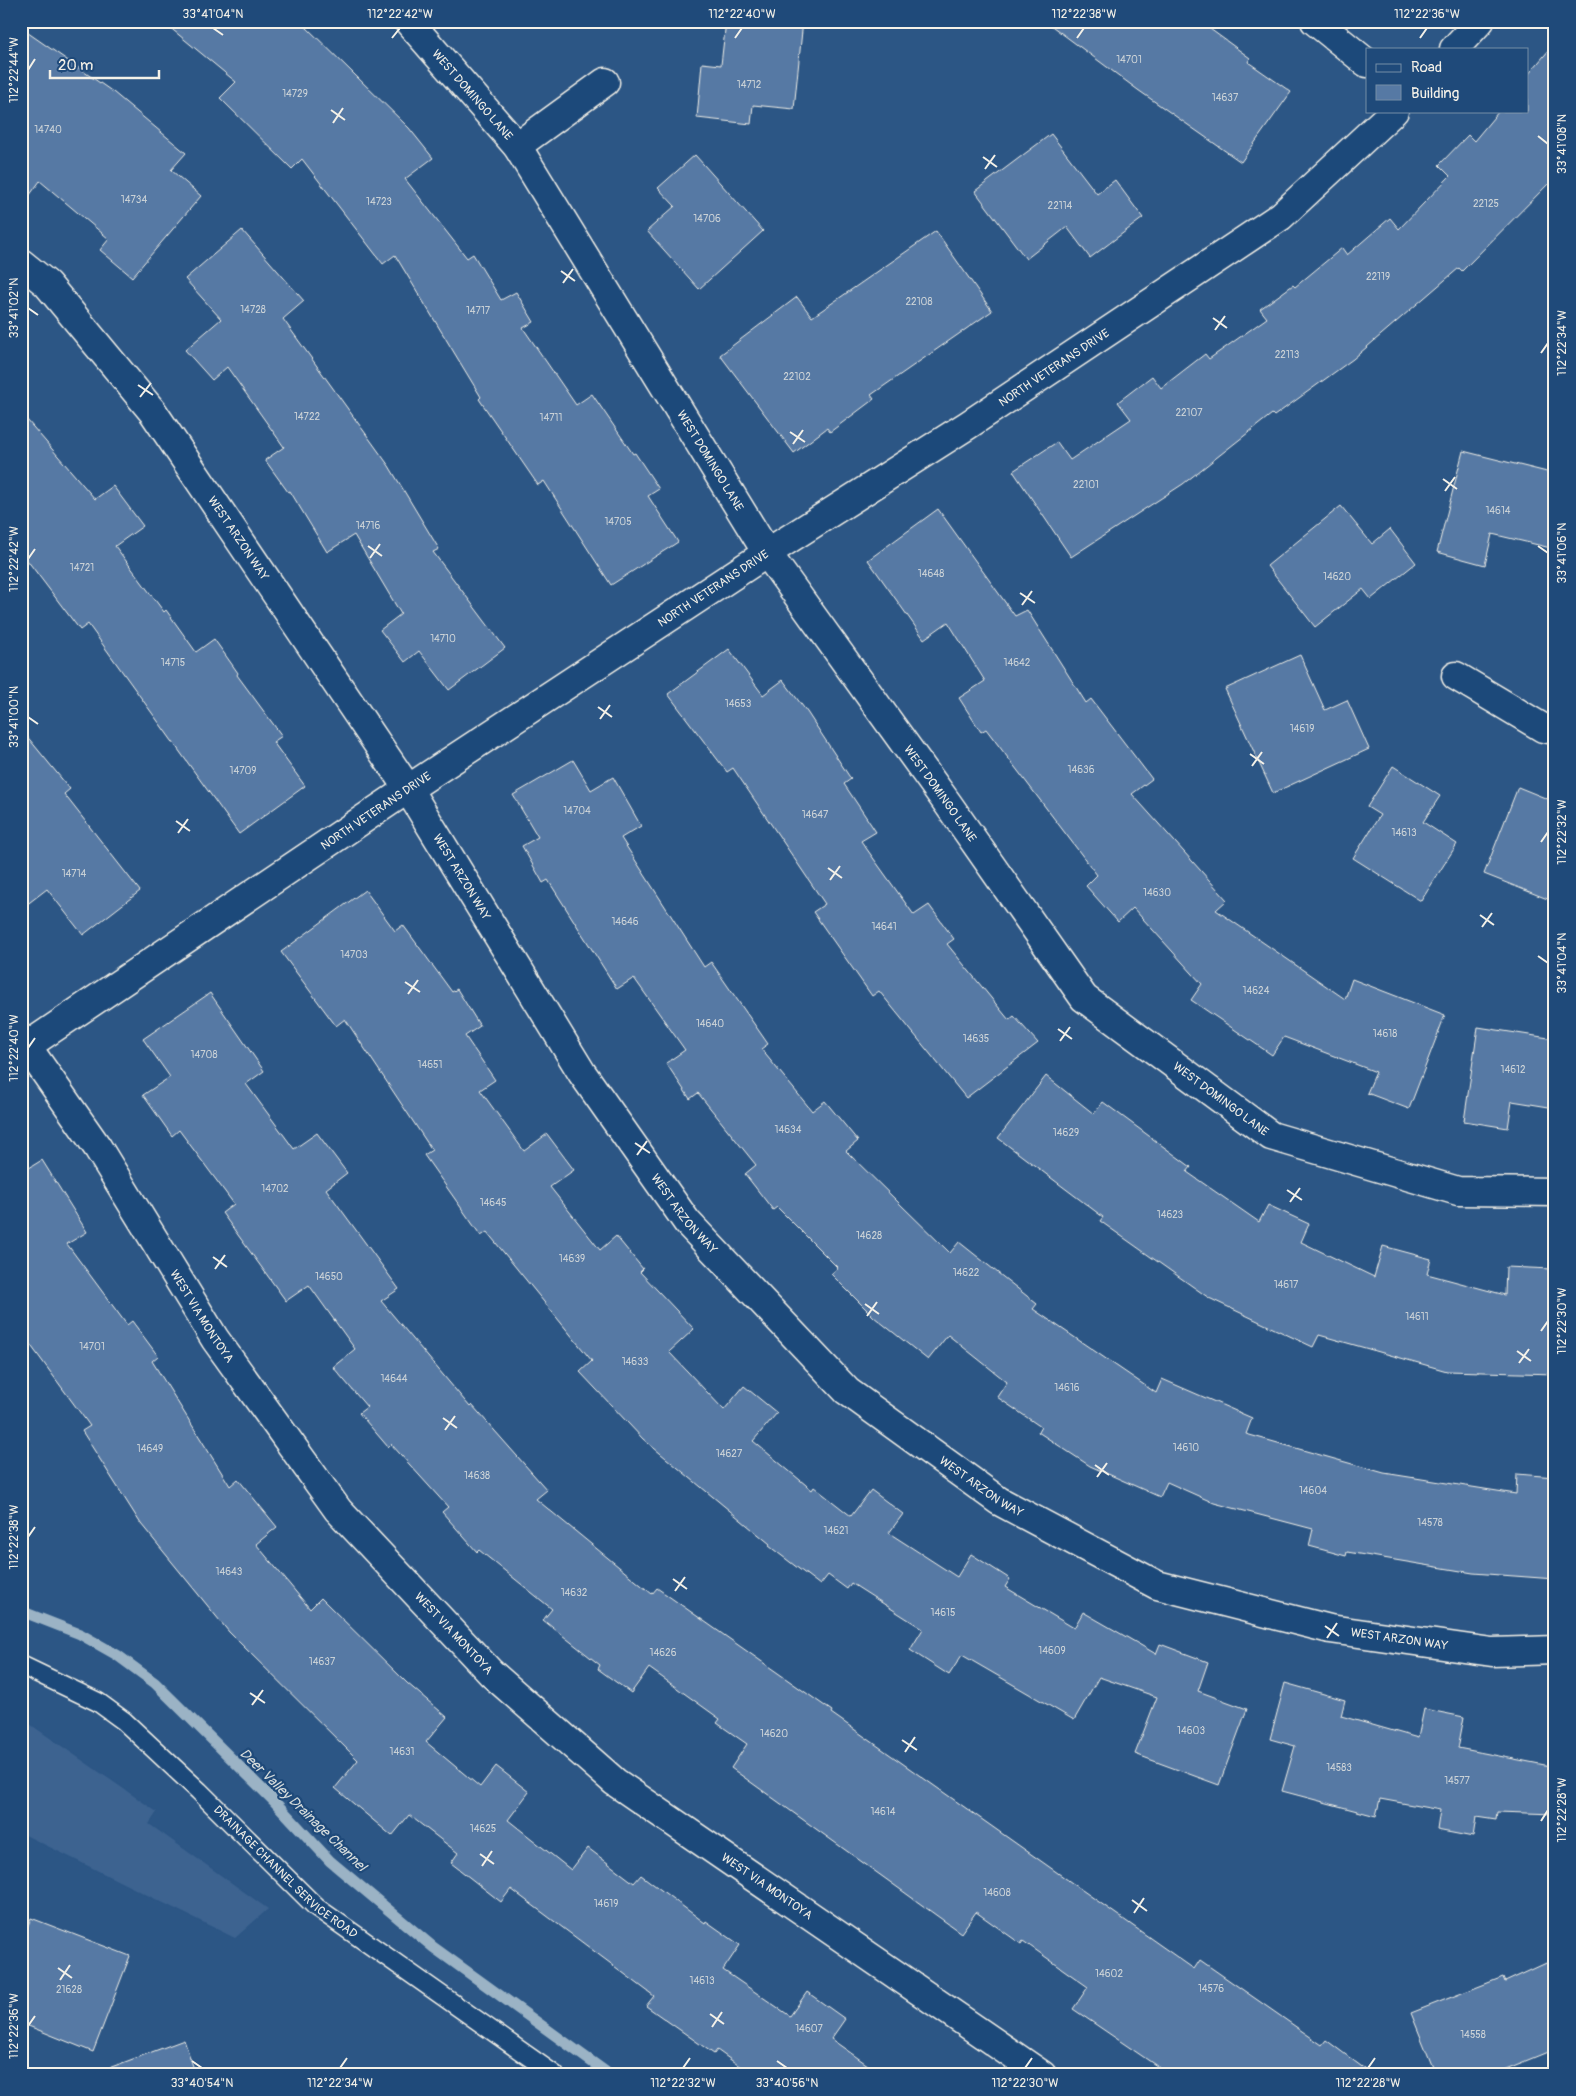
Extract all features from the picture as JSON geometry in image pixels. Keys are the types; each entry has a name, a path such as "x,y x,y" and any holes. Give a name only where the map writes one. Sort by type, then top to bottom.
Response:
{"street":[{"name":"WEST DOMINGO LANE","path":"408,21 517,146 767,553 948,804 1084,998 1272,1136 1458,1190 1555,1192"},
{"path":"1315,21 1366,62"},
{"path":"1455,48 1480,21"},
{"name":"WEST DOMINGO LANE","path":"517,146 605,82"},
{"name":"NORTH VETERANS DRIVE","path":"23,1045 767,553 968,425 1281,216 1393,112"},
{"name":"WEST ARZON WAY","path":"21,263 47,284 153,412 408,789 582,1074 687,1222 847,1391 1000,1501 1157,1585 1330,1628 1492,1652 1555,1650"},
{"path":"1456,676 1543,728 1555,730"},
{"name":"WEST VIA MONTOYA","path":"23,1045 98,1148 215,1339 338,1510 491,1673 615,1782 1042,2075"}],"lane":[{"name":"DRAINAGE CHANNEL SERVICE ROAD","path":"21,1666 98,1702 124,1721 199,1791 316,1907 555,2075"}],"shaded area":[{"path":"21,1718 157,1812 149,1824 268,1909 235,1938 21,1833"}],"building":[{"path":"162,21 300,21 409,128 433,158 405,179 467,258 473,254 501,300 516,292 534,322 523,328 576,405 592,394 633,454 635,453 659,489 648,496 678,542 611,585 544,481 538,485 479,399 481,397 395,255 383,264 302,159 292,169 220,98 236,82"},
{"path":"726,21 803,21 794,109 753,105 751,124 697,118 702,63 721,65"},
{"path":"1045,21 1199,21 1250,58 1248,62 1291,92 1241,162 1138,90"},
{"path":"21,28 113,92 186,153 171,170 201,196 132,277 100,250 109,239 40,181 21,207"},
{"path":"1555,43 1555,177 1462,271 1459,268 1353,359 1274,416 1272,414 1183,484 1071,557 1013,471 1057,442 1070,460 1131,419 1118,402 1152,376 1161,388 1205,354 1209,359 1267,318 1260,309 1293,285 1295,287 1342,248 1347,255 1390,218 1399,229 1450,176 1439,165 1468,135 1474,141 1498,112 1528,112 1528,75"},
{"path":"1051,134 1097,194 1115,180 1143,218 1090,258 1067,227 1026,259 975,191"},
{"path":"695,155 763,231 699,289 647,231 675,206 658,188"},
{"path":"242,230 304,301 283,319 389,466 439,549 433,552 505,648 449,690 419,651 405,662 380,630 401,614 354,535 327,552 290,491 288,492 265,460 284,447 227,367 212,380 185,350 221,319 185,279"},
{"path":"936,231 992,311 871,395 874,399 830,432 827,428 794,453 720,355 797,297 812,317"},
{"path":"21,413 95,499 113,486 143,526 115,546 164,612 166,610 196,652 214,639 238,673 237,675 282,736 273,742 305,786 239,834 88,624 80,630 21,552"},
{"path":"1463,451 1555,474 1555,549 1492,534 1485,565 1437,552"},
{"path":"1341,506 1372,544 1390,529 1416,563 1371,599 1363,589 1315,627 1267,566"},
{"path":"938,509 1015,616 1027,610 1086,703 1091,699 1152,779 1132,794 1227,900 1216,910 1345,999 1352,979 1445,1015 1409,1109 1367,1093 1376,1072 1284,1037 1272,1055 1191,1000 1202,984 1133,908 1118,922 1086,886 1097,875 986,729 981,732 959,698 985,681 948,622 924,639 868,560"},
{"path":"729,649 763,695 783,680 807,712 851,779 844,784 876,832 861,841 914,915 929,905 954,939 947,944 1009,1020 1014,1016 1038,1043 966,1098 879,991 872,996 813,912 825,904 733,768 727,772 668,694"},
{"path":"1300,655 1325,710 1347,700 1369,749 1273,793 1225,689"},
{"path":"21,729 70,789 64,794 140,891 83,935 47,889 21,909"},
{"path":"573,760 591,790 613,777 641,826 621,838 704,967 711,962 768,1044 761,1049 812,1111 825,1101 858,1141 846,1151 950,1253 959,1242 1037,1304 1033,1309 1156,1393 1162,1379 1252,1418 1246,1434 1384,1473 1516,1494 1517,1474 1555,1477 1555,1579 1473,1573 1347,1552 1346,1556 1309,1546 1313,1529 1214,1503 1167,1482 1160,1497 1090,1466 1038,1432 1041,1427 997,1397 1007,1382 948,1335 928,1360 874,1317 831,1274 838,1268 777,1207 773,1210 745,1174 756,1165 698,1093 690,1099 666,1063 685,1050 634,978 617,989 548,880 543,883 522,846 538,837 513,795"},
{"path":"1393,766 1440,796 1423,822 1457,844 1421,901 1353,858 1380,815 1367,807"},
{"path":"1518,787 1555,802 1555,902 1484,874"},
{"path":"365,890 395,931 403,925 452,992 457,989 480,1026 465,1036 495,1080 480,1090 524,1151 547,1134 574,1170 550,1187 600,1250 616,1236 643,1269 640,1272 694,1329 669,1352 724,1410 744,1386 777,1413 753,1441 812,1490 814,1487 851,1516 871,1490 903,1514 889,1533 957,1577 971,1554 1010,1579 1005,1587 1074,1628 1083,1612 1156,1654 1160,1644 1208,1662 1198,1691 1247,1709 1219,1785 1135,1754 1157,1697 1099,1677 1074,1720 962,1655 949,1675 910,1650 923,1629 851,1583 847,1589 828,1575 820,1585 769,1546 770,1544 643,1439 580,1372 592,1361 487,1232 481,1236 424,1155 432,1150 345,1019 336,1026 281,952"},
{"path":"210,993 264,1071 246,1084 294,1149 317,1133 347,1173 326,1189 399,1289 381,1301 470,1407 472,1405 547,1490 536,1499 652,1594 657,1588 1194,1969 1200,1960 1322,2045 1326,2040 1373,2075 1170,2075 1073,2009 1088,1987 1023,1941 1021,1944 976,1912 961,1933 731,1768 747,1744 717,1723 720,1719 649,1668 631,1693 598,1669 600,1665 543,1620 552,1609 479,1550 477,1552 442,1512 448,1507 391,1444 388,1447 359,1413 367,1407 333,1367 355,1349 309,1285 286,1301 222,1213 234,1204 179,1130 172,1136 143,1095 170,1077 143,1039"},
{"path":"1478,1027 1555,1039 1555,1108 1512,1101 1508,1128 1464,1121"},
{"path":"1046,1076 1094,1114 1103,1102 1191,1167 1187,1172 1259,1222 1268,1205 1309,1224 1301,1242 1374,1277 1383,1246 1431,1259 1427,1274 1505,1295 1506,1267 1552,1269 1551,1292 1555,1292 1555,1374 1447,1371 1319,1335 1313,1347 1209,1298 1100,1221 1103,1217 998,1138"},
{"path":"42,1160 87,1232 67,1244 127,1325 132,1321 158,1356 152,1361 230,1486 238,1479 277,1527 256,1544 310,1609 321,1598 407,1683 447,1717 426,1742 480,1787 496,1766 529,1792 508,1820 571,1870 588,1848 634,1883 641,1875 705,1923 706,1921 740,1945 723,1970 790,2016 807,1992 845,2019 831,2039 882,2075 752,2075 717,2050 714,2054 646,2006 654,1996 511,1889 501,1902 451,1863 458,1853 409,1815 392,1836 335,1788 358,1760 229,1632 141,1524 82,1431 90,1426 21,1332 21,1173"},
{"path":"1285,1683 1345,1700 1341,1716 1418,1738 1424,1709 1464,1717 1458,1748 1555,1767 1555,1814 1497,1812 1496,1820 1476,1817 1473,1837 1437,1830 1440,1810 1380,1799 1376,1816 1282,1791 1295,1746 1270,1739"},
{"path":"31,1918 130,1956 93,2052 21,2023 21,1943"},
{"path":"1555,1959 1555,2049 1491,2075 1436,2075 1411,2013 1503,1977 1505,1982"},
{"path":"184,2040 196,2075 99,2075 98,2072"}],"waterway":[{"name":"Deer Valley Drainage Channel","path":"21,1611 80,1634 117,1655 155,1683 273,1800 330,1861 433,1947 610,2075"}]}
